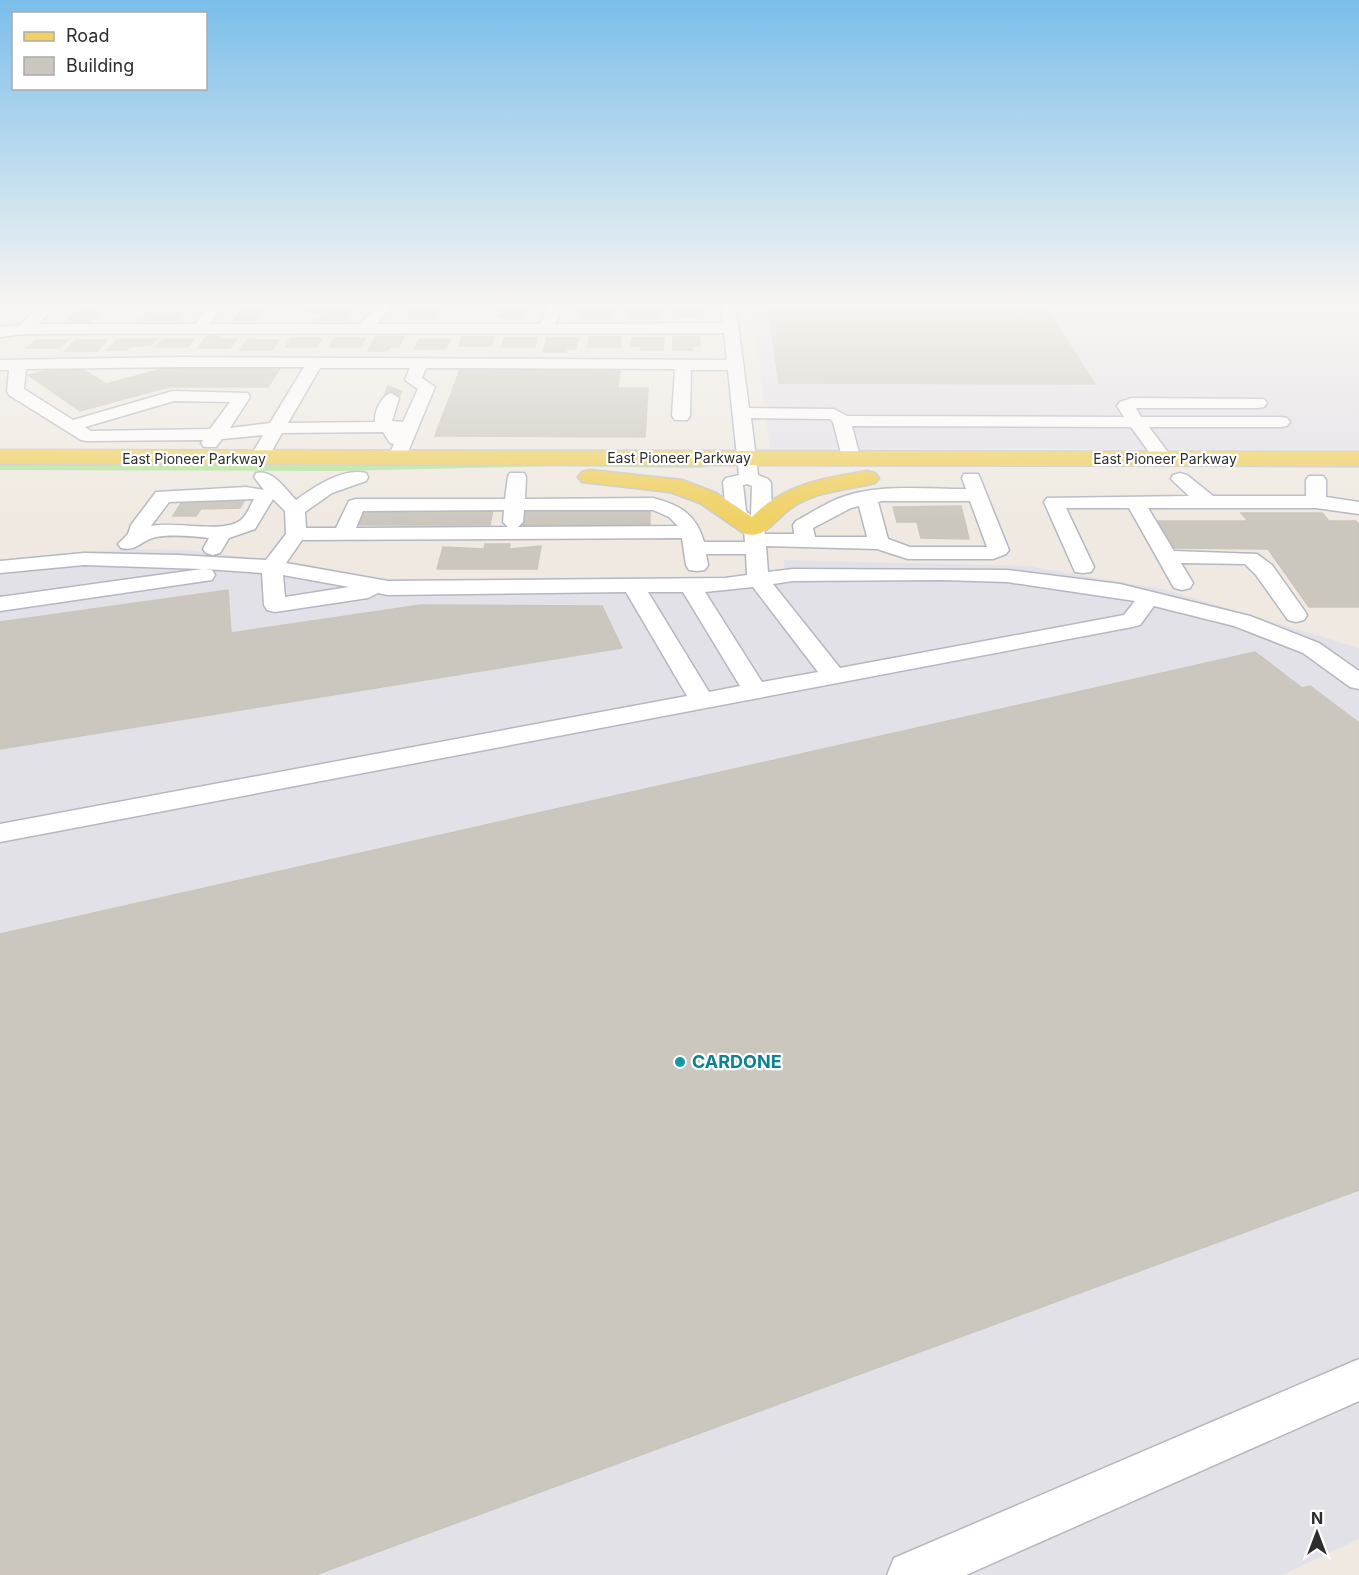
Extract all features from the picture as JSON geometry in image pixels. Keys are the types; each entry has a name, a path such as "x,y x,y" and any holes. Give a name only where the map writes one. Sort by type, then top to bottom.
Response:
{"main road":[{"path":"0,440 16,449 62,458"},
{"name":"East Pioneer Parkway","path":"14,477 261,468 397,456 748,467 867,488 975,487 1180,479 1316,491 1359,480"},
{"name":"East Pioneer Parkway","path":"0,457 200,459 261,468 359,477 586,477 851,458 1359,459"},
{"path":"586,477 674,485 708,498 755,539 771,509 794,494 826,485 867,488"}],"street":[{"path":"17,376 15,391 87,436 216,434 276,428 410,427"},
{"path":"308,376 276,428 261,468 295,510 296,534 272,567 275,605 388,588 724,585 793,574 986,575 1120,591 1242,621 1311,648 1359,681"},
{"path":"397,456 393,446 396,438 383,418 393,393 402,380 409,376"},
{"path":"397,456 427,387 414,380 416,376"},
{"path":"681,416 683,376"},
{"path":"737,376 748,467 733,482 736,513 755,539 758,580 834,676"},
{"path":"71,426 173,396 242,397 200,459"},
{"path":"108,459 155,401"},
{"path":"1164,459 1126,406 1132,403 1258,403"},
{"path":"741,413 834,414 842,421 851,458"},
{"path":"842,421 1281,422"},
{"path":"295,510 319,491 335,483 359,477"},
{"path":"512,532 517,477"},
{"path":"1180,479 1208,502"},
{"path":"296,534 512,532 693,540 755,539 805,540 812,543 879,543 908,553 993,553 999,550 975,487"},
{"path":"805,540 804,525 867,488 879,543"},
{"path":"1083,567 1054,502 1208,502 1316,491 1359,508"},
{"path":"114,560 138,535 141,525 163,496 246,493 264,498 252,523 244,528 219,534 205,531 153,531 138,535"},
{"path":"1134,502 1182,583"},
{"path":"344,533 356,505 653,504 670,508 681,515 693,540 695,585 755,691"},
{"path":"205,562 219,540 219,534"},
{"path":"1167,557 1250,558 1264,570 1296,615"},
{"path":"0,567 84,559 205,562 272,567 388,588"},
{"path":"0,604 221,572 250,565"},
{"path":"633,586 702,701"},
{"path":"0,833 1132,620 1149,598"},
{"path":"911,1575 1359,1380"}],"shaded area":[{"path":"761,376 1359,376 1359,450 770,448"},
{"name":"CARDONE","path":"134,549 187,550 305,564 383,580 785,579 784,560 1027,566 1167,590 1359,648 1359,1539 1282,1575 0,1575 0,563 79,552"}],"green space":[{"path":"0,461 715,465 699,468 555,466 339,471 0,470"}],"building":[{"path":"29,376 93,376 106,384 137,376 276,376 268,387 168,387 80,411"},
{"path":"458,376 620,376 618,388 648,388 645,437 435,436"},
{"path":"778,376 1090,376 1095,384 779,383"},
{"path":"248,494 240,508 201,509 196,516 173,516 183,500"},
{"path":"961,506 969,539 921,538 917,522 897,522 893,507"},
{"path":"363,510 493,510 490,525 357,525"},
{"path":"520,510 650,510 650,525 517,525"},
{"path":"1241,513 1322,513 1329,521 1356,521 1359,525 1359,607 1309,607 1268,549 1171,548 1155,521 1248,521"},
{"path":"485,544 510,544 509,549 541,546 537,569 437,569 443,547 484,549"},
{"path":"228,590 231,633 421,605 602,606 622,648 0,749 0,622"},
{"name":"CARDONE","path":"1255,652 1302,688 1310,686 1359,723 1359,1190 315,1575 0,1575 0,934"}],"tunnel":[{"path":"391,398 395,388"}],"place":[{"name":"CARDONE","path":"680,1062"}]}
